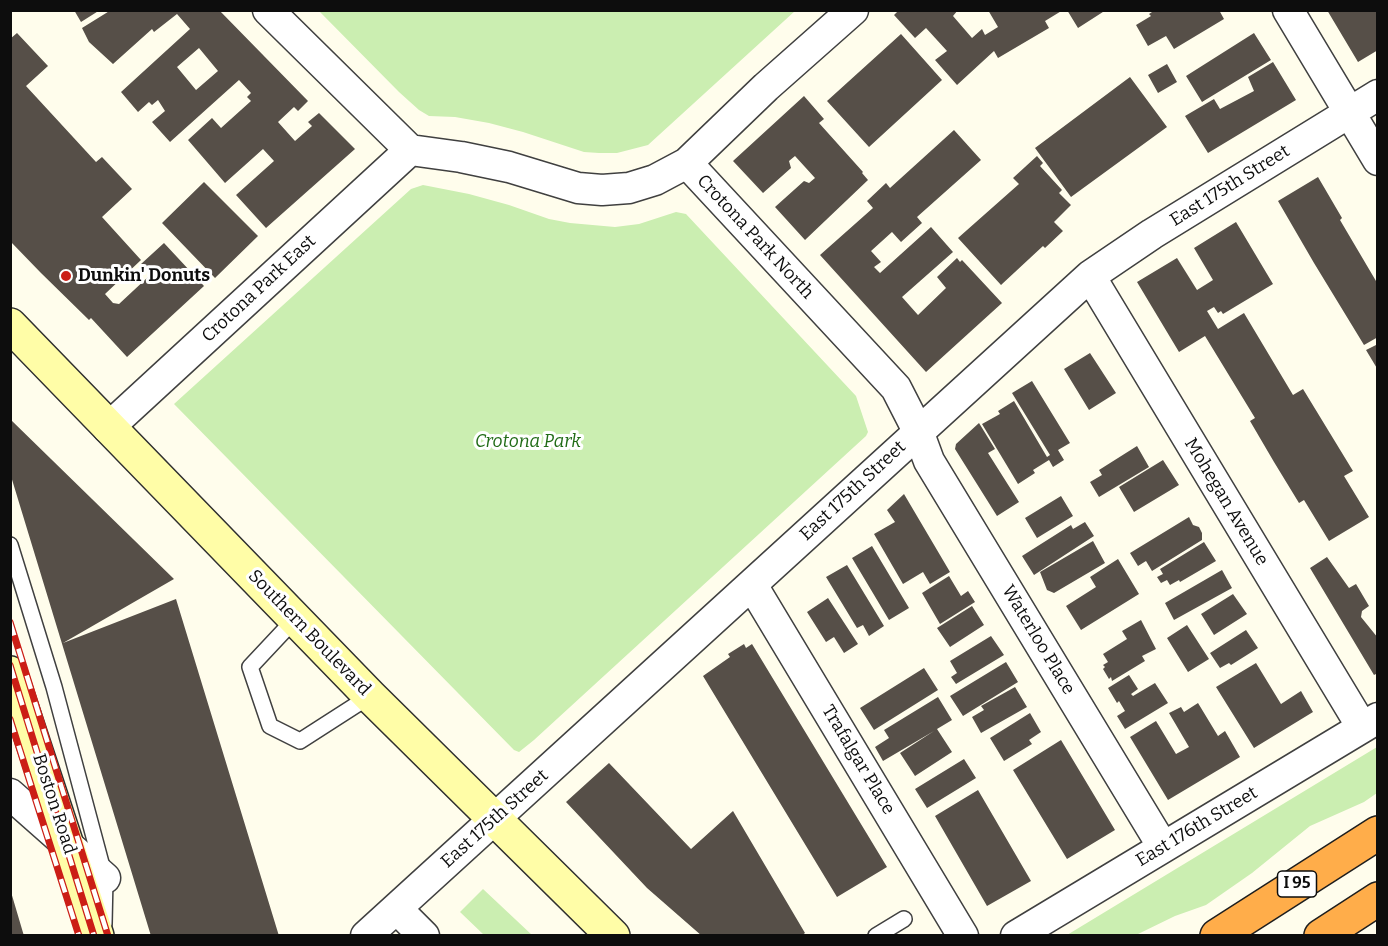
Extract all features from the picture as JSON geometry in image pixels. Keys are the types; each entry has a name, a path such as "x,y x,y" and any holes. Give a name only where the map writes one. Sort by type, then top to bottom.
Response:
{"highway":[{"name":"I 95","path":"1217,936 1377,832"},
{"path":"1321,936 1377,899"}],"main road":[{"name":"Southern Boulevard","path":"10,325 370,696 613,936"},
{"name":"Boston Road","path":"10,673 97,936"}],"street":[{"path":"268,10 410,150 461,157 509,167 578,188 602,190 629,188 654,180 687,163"},
{"name":"Crotona Park North","path":"853,10 766,87 687,163 896,388 918,431"},
{"path":"1288,10 1377,160"},
{"name":"East 175th Street","path":"366,936 1090,276 1152,234 1377,95"},
{"name":"Crotona Park East","path":"108,428 410,150"},
{"name":"Mohegan Avenue","path":"1090,276 1370,723"},
{"name":"Waterloo Place","path":"918,431 929,461 1163,847"},
{"name":"Trafalgar Place","path":"752,585 963,936"},
{"name":"East 176th Street","path":"1016,936 1370,723"},
{"path":"10,794 105,878"},
{"path":"397,909 424,936"}],"lane":[{"path":"10,545 54,687 105,878 103,936"},
{"path":"295,619 250,667 270,726 300,741 370,696"},
{"path":"876,936 904,919"}],"green space":[{"path":"319,11 795,11 648,145 617,153 599,153 584,152 489,123 455,117 429,116 399,92"},
{"name":"Crotona Park","path":"423,185 469,194 549,219 570,223 615,227 639,224 676,212 686,214 856,396 868,432 519,752 514,750 174,404 411,189"},
{"path":"1377,747 1377,793 1364,802 1310,826 1252,873 1206,905 1175,916 1136,935 1067,935"},
{"path":"483,889 532,935 484,935 460,912"}],"building":[{"path":"74,10 100,10 81,22"},
{"path":"111,10 219,10 308,101 298,111 294,107 278,122 295,141 312,126 308,122 319,113 355,149 266,228 236,195 274,161 263,149 225,183 188,140 212,118 221,128 251,101 247,97 251,93 239,80 170,142 152,122 165,111 158,100 152,105 149,102 138,112 121,92 190,29 177,14 154,32 152,29 113,64 89,42 82,28","holes":["199,48 218,71 196,90 177,67"]},
{"path":"899,10 958,10 953,16 972,38 982,29 985,35 998,27 988,10 1063,10 1045,21 1049,28 998,58 994,51 957,85 935,60 947,51 926,28 915,38 894,15"},
{"path":"1067,10 1106,10 1078,28"},
{"path":"1155,10 1219,10 1224,19 1174,49 1166,36 1148,46 1136,25 1151,16 1149,14"},
{"path":"1327,10 1378,10 1378,50 1358,62"},
{"path":"17,33 48,66 26,86 96,162 102,157 132,189 102,217 141,260 105,294 113,303 119,304 148,277 149,272 141,264 164,243 204,286 127,357 91,318 89,320 10,241 10,39"},
{"path":"1254,33 1271,60 1202,102 1186,76"},
{"path":"901,34 942,80 869,147 827,101"},
{"path":"1273,62 1296,100 1208,153 1185,116 1214,99 1220,109 1254,91 1248,77"},
{"path":"1167,64 1177,82 1158,93 1148,75"},
{"path":"1130,77 1167,127 1071,197 1035,148"},
{"path":"804,96 824,119 819,123 868,180 805,240 775,207 804,181 809,183 815,178 795,156 789,161 791,168 763,193 733,161"},
{"path":"954,130 981,160 917,217 922,223 901,242 892,232 871,251 881,262 874,267 880,273 931,227 953,252 902,297 918,315 946,288 937,277 957,258 960,262 962,260 1002,303 926,372 820,255 873,208 867,201 886,183 890,188"},
{"path":"1037,156 1043,163 1040,166 1062,190 1059,193 1071,205 1054,222 1063,231 1045,248 1043,246 1001,285 958,238 1019,184 1013,178"},
{"path":"1318,177 1342,218 1340,220 1376,281 1378,280 1378,337 1364,345 1278,201"},
{"path":"204,182 258,236 215,278 162,223"},
{"path":"1236,222 1273,284 1223,314 1221,311 1218,313 1214,307 1207,311 1218,329 1244,313 1293,395 1303,389 1353,471 1344,476 1369,517 1329,541 1304,500 1299,503 1274,462 1250,421 1255,418 1205,336 1179,352 1137,282 1177,258 1197,290 1213,280 1194,248"},
{"path":"1378,344 1378,370 1366,350"},
{"path":"1090,353 1116,393 1089,410 1064,369"},
{"path":"1032,381 1070,443 1058,450 1064,460 1053,467 1049,460 1033,470 1035,473 1018,484 982,424 1000,414 998,411 1014,401 1047,457 1050,455 1012,393"},
{"path":"10,419 174,579 63,643 176,599 279,936 151,936 10,473"},
{"path":"979,423 995,449 988,453 1019,502 997,516 955,449 956,444"},
{"path":"1137,446 1149,467 1099,497 1090,482 1102,475 1099,470"},
{"path":"1163,460 1179,485 1134,512 1119,487"},
{"path":"904,494 950,572 930,584 923,572 903,584 874,534 895,522 887,510"},
{"path":"1061,496 1073,516 1037,538 1025,518"},
{"path":"1189,517 1193,525 1199,527 1202,540 1152,571 1146,561 1138,566 1130,553"},
{"path":"1085,522 1094,536 1034,575 1022,556 1071,525 1073,529"},
{"path":"1093,541 1105,563 1054,593 1047,590 1040,572"},
{"path":"1204,542 1216,561 1180,582 1179,580 1170,585 1167,580 1161,583 1157,577 1163,574 1160,569"},
{"path":"872,546 909,608 889,620 852,558"},
{"path":"1327,557 1349,588 1356,584 1369,606 1362,611 1361,617 1378,638 1378,673 1374,675 1310,568"},
{"path":"1118,559 1139,594 1081,630 1066,606 1096,587 1090,577"},
{"path":"847,565 884,626 869,636 863,625 857,628 826,577"},
{"path":"1222,570 1232,588 1174,620 1165,603"},
{"path":"949,576 961,596 968,591 975,602 940,624 922,593"},
{"path":"1233,594 1247,614 1214,635 1201,614"},
{"path":"828,598 858,644 844,653 834,637 826,642 807,612"},
{"path":"972,606 984,625 950,647 937,628"},
{"path":"1141,620 1156,649 1142,656 1145,661 1112,681 1103,669 1105,667 1103,665 1108,662 1103,654 1127,639 1122,631"},
{"path":"1187,625 1209,659 1188,672 1167,638"},
{"path":"1246,630 1258,648 1231,665 1229,663 1220,668 1210,653"},
{"path":"991,636 1004,655 956,684 951,677 957,673 950,661"},
{"path":"744,644 746,648 752,644 887,867 837,897 703,676 730,657 728,654"},
{"path":"1006,662 1018,682 963,716 950,696"},
{"path":"1256,663 1281,704 1301,691 1313,712 1254,748 1216,687"},
{"path":"924,668 938,690 874,730 860,708"},
{"path":"1129,675 1138,689 1131,694 1133,696 1155,683 1168,703 1125,729 1117,716 1125,711 1108,688"},
{"path":"1015,687 1027,707 981,733 972,717 984,710 981,706"},
{"path":"938,697 952,720 937,729 952,752 915,776 900,753 934,731 883,761 875,747 889,738 884,730"},
{"path":"1198,703 1218,736 1225,731 1240,757 1168,800 1130,737 1156,721 1176,754 1189,747 1169,713 1181,707 1184,712"},
{"path":"1030,713 1041,732 1029,740 1032,744 1004,761 990,738"},
{"path":"1061,740 1115,830 1067,859 1013,770"},
{"path":"964,759 976,778 927,808 915,789"},
{"path":"609,763 691,849 733,811 805,933 801,936 702,936 647,888 566,802"},
{"path":"978,790 1031,881 987,906 935,816"},
{"path":"11,892 24,936 10,936"}],"railway":[{"path":"10,622 108,936"},
{"path":"10,665 94,936"},
{"path":"10,719 79,936"}],"place":[{"name":"Dunkin' Donuts","path":"66,276"}]}
